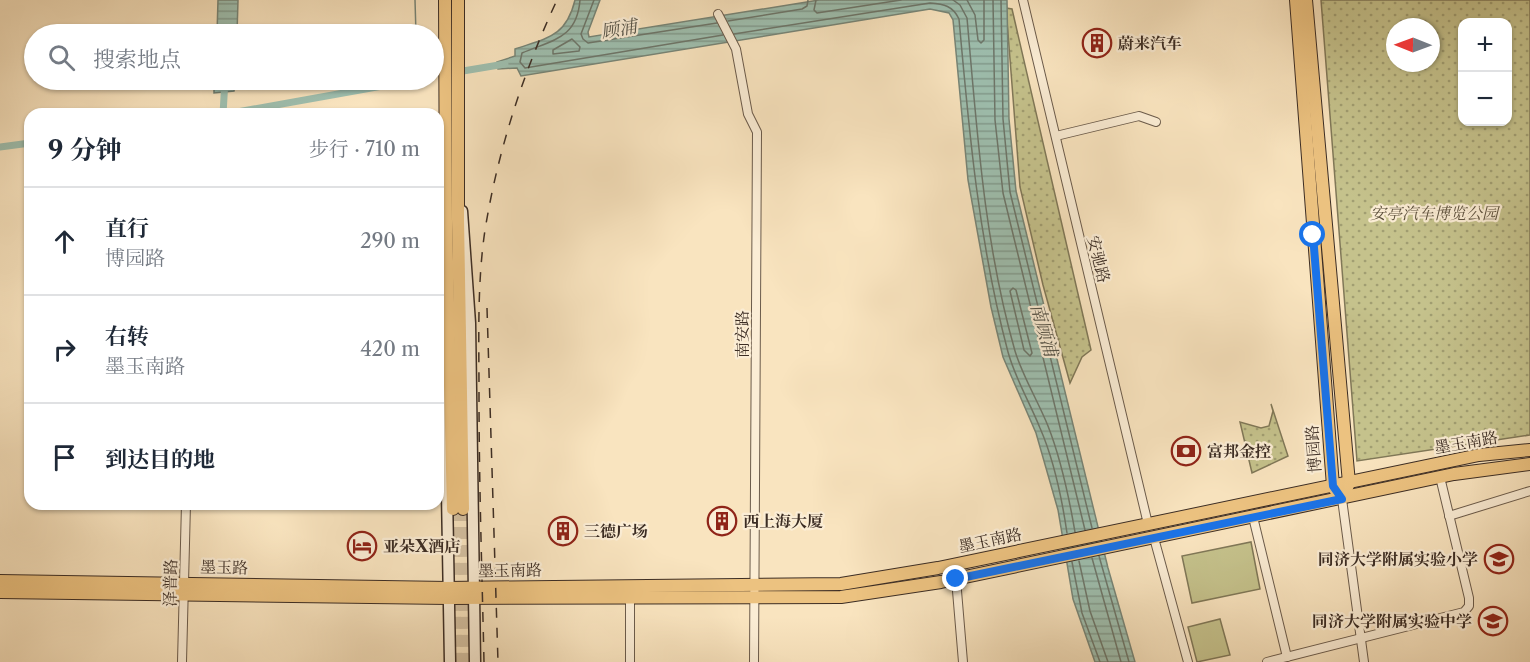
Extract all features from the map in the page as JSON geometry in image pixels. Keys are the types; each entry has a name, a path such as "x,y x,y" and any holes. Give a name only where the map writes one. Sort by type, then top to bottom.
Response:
{"main road":[{"path":"445,0 451,56 452,95 458,509"},
{"path":"451,56 458,0"},
{"name":"博园路","path":"1296,0 1333,486 1342,499"},
{"name":"博园路","path":"1306,0 1349,483 1342,499"},
{"path":"452,183 464,224 470,323 474,662"},
{"path":"444,209 452,183"},
{"path":"444,408 450,662"},
{"name":"墨玉南路","path":"474,592 630,598 754,592 841,584 938,568 1479,455 1530,450"},
{"name":"墨玉南路","path":"448,593 754,592 841,597 956,579 1440,477 1530,464"},
{"name":"墨玉路","path":"0,581 448,593"},
{"name":"墨玉路","path":"0,592 184,587"}],"street":[{"name":"安驰路","path":"1023,0 1148,524"},
{"name":"南安路","path":"718,14 733,41 748,114 757,132 754,662"},
{"path":"1056,136 1139,116 1156,122"},
{"path":"1267,662 1456,615 1469,606 1440,477"},
{"path":"1449,516 1530,491"},
{"path":"1342,499 1364,662"},
{"name":"泽普路","path":"182,662 186,510"},
{"path":"1252,517 1287,657"},
{"path":"1154,537 1188,662"},
{"path":"956,579 963,662"},
{"path":"630,598 630,662"}],"green space":[{"name":"安亭汽车博览公园","path":"1321,0 1530,0 1530,435 1357,461"},
{"path":"1006,8 1012,9 1091,350 1082,357 1070,383 1043,285 1020,187"},
{"path":"1271,404 1288,456 1252,473 1240,422 1261,428 1269,426 1273,411"},
{"path":"1251,542 1260,589 1192,603 1182,556"},
{"path":"1220,619 1230,655 1197,662 1188,627"}],"water":[{"path":"218,0 238,0 237,24 217,24"},
{"name":"南顾浦","path":"575,0 600,0 588,32 589,37 819,0 1007,0 1009,119 1016,191 1108,568 1135,662 1095,662 1073,599 1058,510 1036,433 1003,357 991,307 968,180 953,20 949,13 930,9 521,76 517,68 498,69 497,62 515,56 515,49 546,38 560,29 566,22"},
{"path":"214,90 234,90 234,91 214,93"}],"waterway":[{"path":"415,0 416,24"},
{"name":"顾浦","path":"457,72 505,64"},
{"path":"223,108 224,90"},
{"name":"顾浦","path":"260,108 360,90"},
{"name":"顾浦","path":"0,147 24,144"}],"tunnel":[{"path":"453,509 456,662"},
{"path":"463,509 466,662"}],"railway":[{"path":"484,662 479,352 482,250 490,200 513,112 533,55 557,0"},
{"path":"487,308 498,662"}],"place":[{"name":"蔚来汽车","path":"1097,43"},
{"name":"富邦金控","path":"1186,451"},
{"name":"西上海大厦","path":"722,521"},
{"name":"三德广场","path":"563,531"},
{"name":"亚朵X酒店","path":"362,546"},
{"name":"同济大学附属实验小学","path":"1499,559"},
{"name":"同济大学附属实验中学","path":"1493,621"}],"route":[{"path":"956,579 1342,499 1333,486 1313,235"}]}
